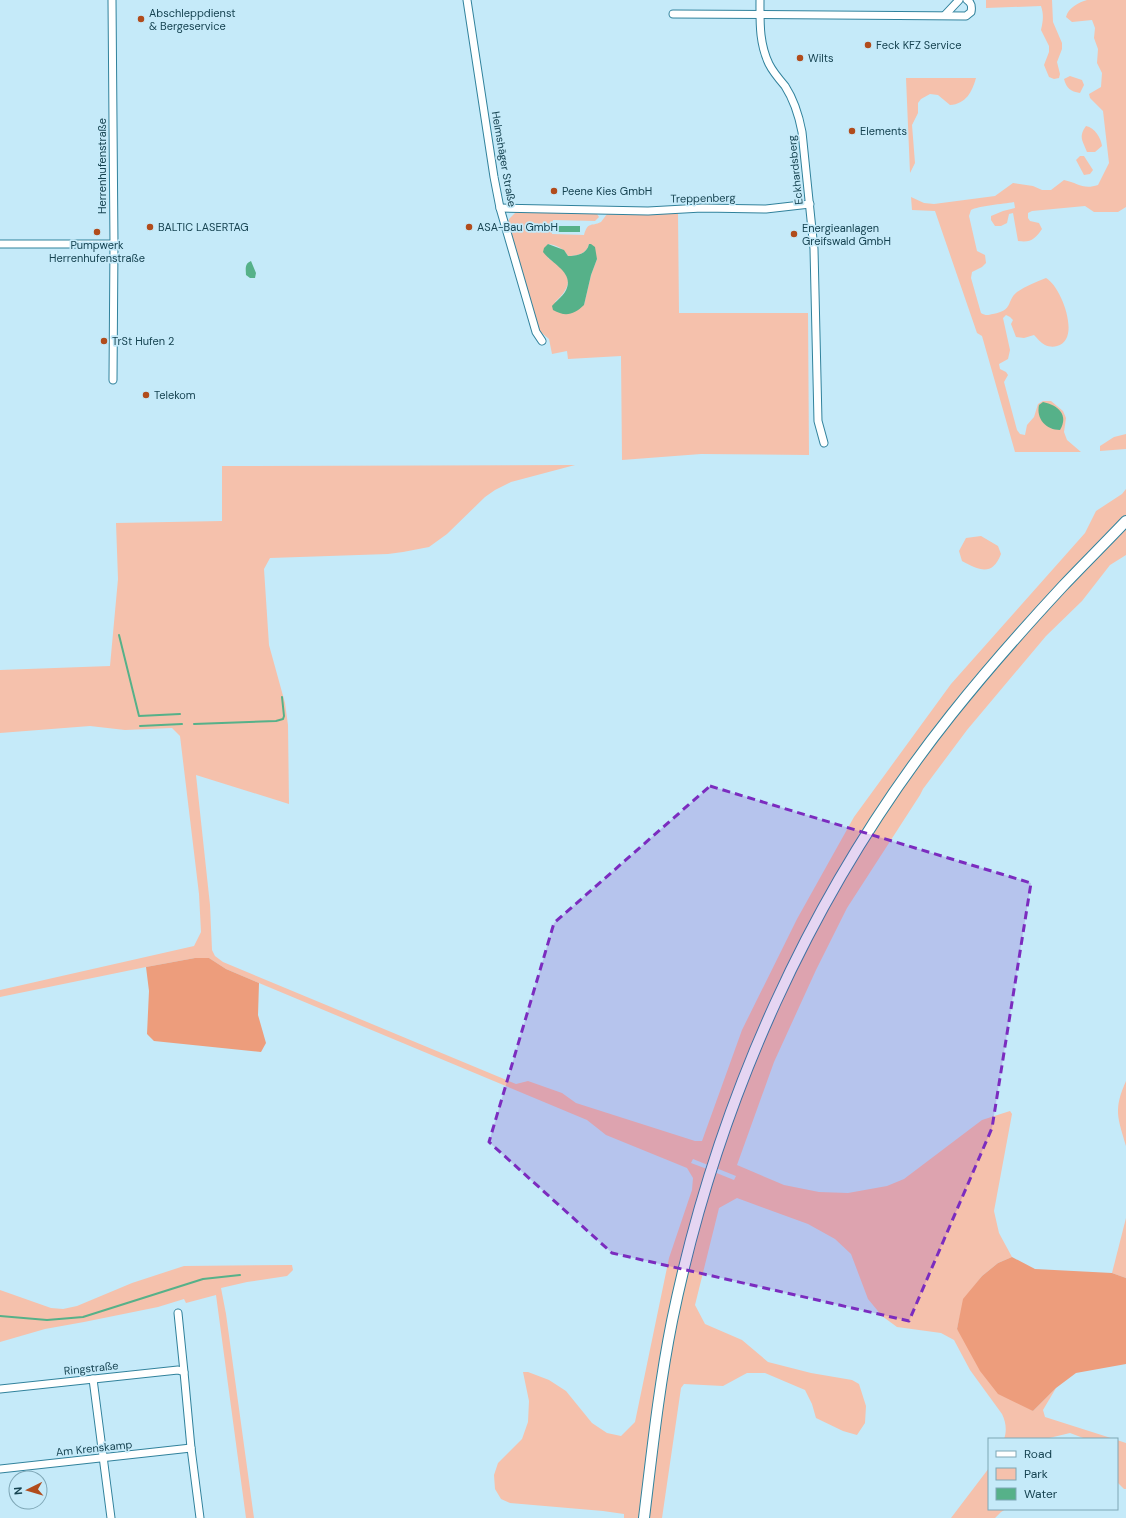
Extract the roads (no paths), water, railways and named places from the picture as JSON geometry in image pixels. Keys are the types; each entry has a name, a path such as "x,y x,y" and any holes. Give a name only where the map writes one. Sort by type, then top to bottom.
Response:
{"highway":[{"path":"644,1518 662,1375 690,1242 713,1163 726,1125 755,1049 786,980 851,860 882,811 950,716 1014,640 1063,586 1126,521"}],"street":[{"name":"Herrenhufenstraße","path":"112,0 114,244 113,380"},
{"name":"Helmshäger Straße","path":"468,0 494,177 500,208 536,332 542,341"},
{"name":"Eckhardsberg","path":"760,0 760,28 764,51 771,68 792,98 799,119 814,249 818,421 824,443"},
{"path":"945,15 959,0"},
{"path":"673,14 966,16 971,12 972,6 967,0"},
{"name":"Treppenberg","path":"500,208 648,211 702,208 766,209 810,204"},
{"path":"0,244 114,244"},
{"path":"178,1313 191,1448 200,1518"},
{"name":"Ringstraße","path":"0,1389 178,1370 184,1372"},
{"path":"93,1379 111,1518"},
{"name":"Am Krenskamp","path":"0,1469 191,1448"}],"water":[{"path":"555,226 580,226 580,232 555,232"},
{"path":"548,244 564,250 568,256 581,254 586,250 589,244 595,247 597,259 591,275 584,305 573,313 562,314 553,310 552,306 565,292 568,285 568,280 566,274 543,252 544,248"},
{"path":"251,261 256,273 255,278 250,278 246,275 246,265"},
{"path":"1043,402 1057,408 1063,415 1060,430 1050,428 1043,423 1038,410 1039,405"}],"waterway":[{"path":"119,635 139,716 180,714"},
{"path":"194,724 276,721 283,719 282,697"},
{"path":"140,726 182,724"},
{"path":"0,1316 47,1320 83,1317 203,1279 240,1275"}],"place":[{"name":"Abschleppdienst & Bergeservice","path":"141,19"},
{"name":"Feck KFZ Service","path":"868,45"},
{"name":"Wilts","path":"800,58"},
{"name":"Elements","path":"852,131"},
{"name":"Peene Kies GmbH","path":"554,191"},
{"name":"BALTIC LASERTAG","path":"150,227"},
{"name":"ASA-Bau GmbH","path":"469,227"},
{"name":"Pumpwerk Herrenhufenstraße","path":"97,232"},
{"name":"Energieanlagen Greifswald GmbH","path":"794,234"},
{"name":"TrSt Hufen 2","path":"104,341"},
{"name":"Telekom","path":"146,395"}]}
